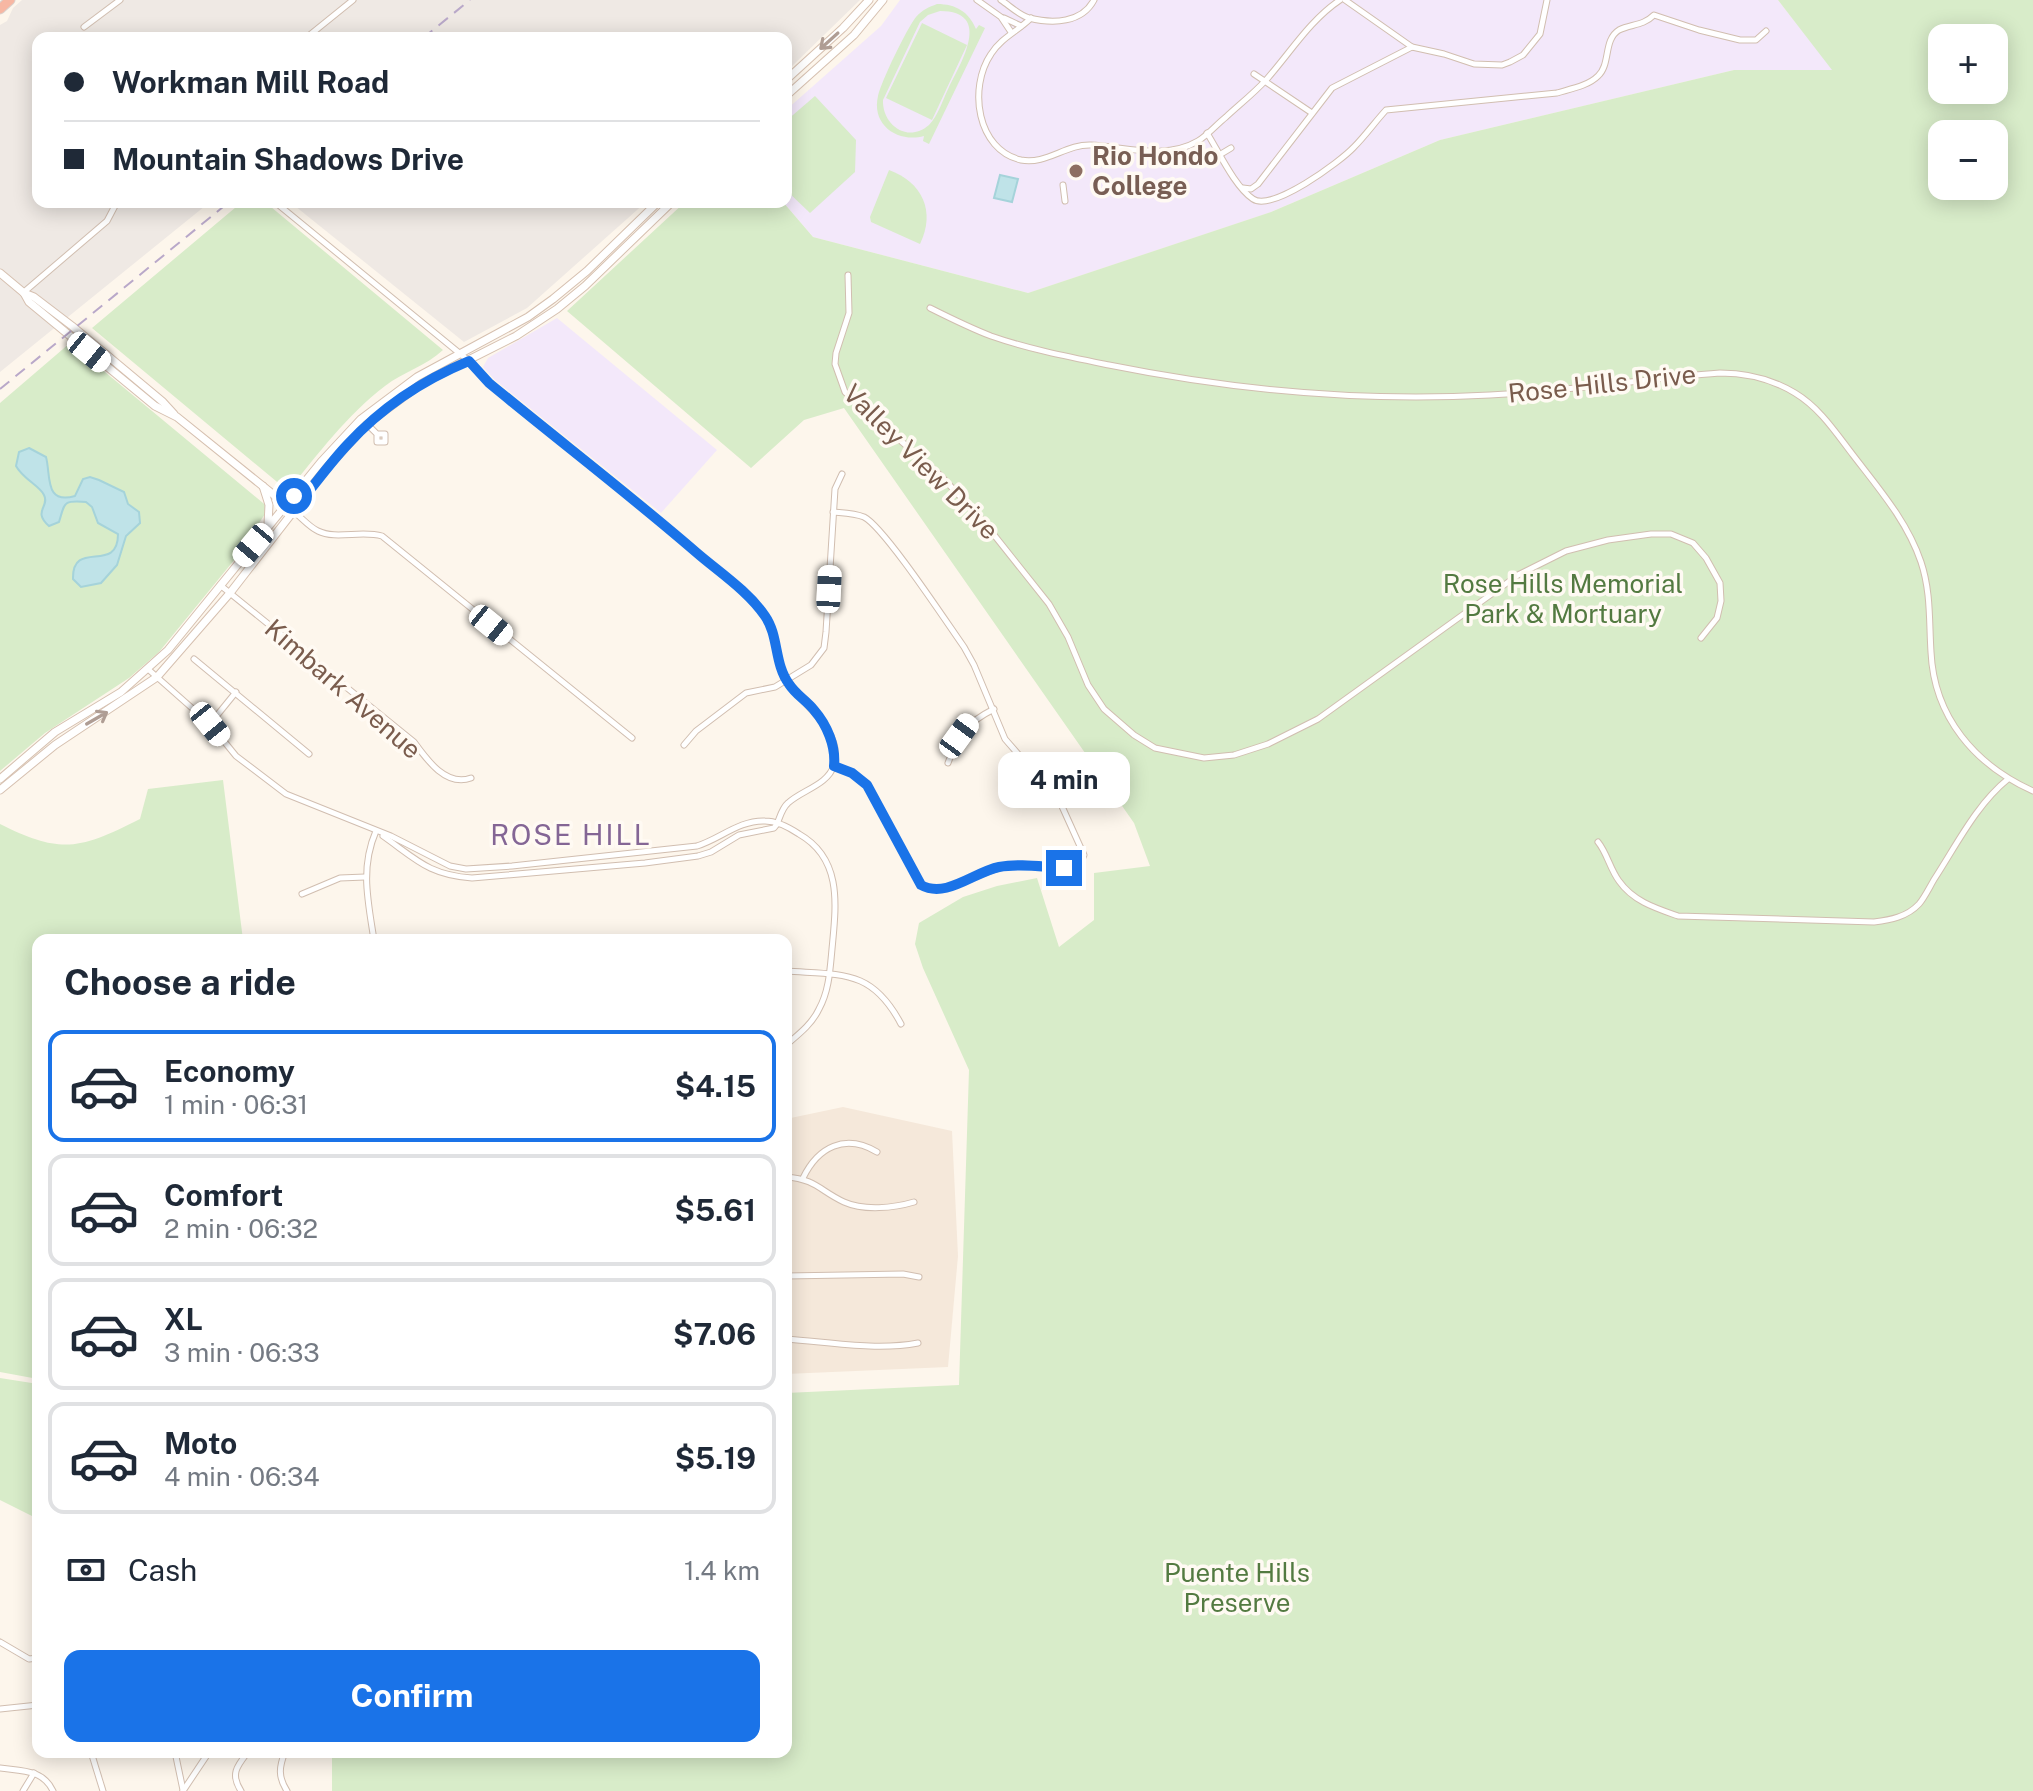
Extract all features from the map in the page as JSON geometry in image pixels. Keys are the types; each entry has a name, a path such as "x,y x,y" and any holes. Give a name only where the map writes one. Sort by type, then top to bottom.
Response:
{"highway":[{"path":"0,9 10,0"}],"main road":[{"path":"792,75 869,0"},
{"path":"792,91 854,35 883,0"},
{"path":"0,790 55,745 157,677 230,593 289,507 364,422 417,377 528,317 587,271 652,208"},
{"path":"0,779 55,732 121,692 149,670 267,528 334,460 364,422 421,384 516,336 557,309 666,208"},
{"path":"557,309 556,303 580,282 587,271"},
{"path":"0,273 24,293 29,302 155,406 177,417 289,507"},
{"path":"262,483 269,505 267,528"}],"street":[{"path":"84,27 120,0"},
{"path":"313,32 353,0"},
{"path":"977,0 1001,17 1021,26"},
{"path":"1001,0 1031,18 1074,19 1085,14 1094,0"},
{"path":"1031,18 1011,32 990,54 984,68 980,99 985,130 991,144 1008,155 1036,161 1087,145 1150,151 1173,150 1199,141 1290,56 1318,17 1342,0 1412,47 1474,64 1502,65 1523,55 1540,34 1547,0"},
{"path":"1207,133 1242,187 1252,198 1266,202 1291,192 1351,151 1386,110 1557,93 1578,87 1599,76 1610,42 1619,30 1646,22 1654,15 1740,40 1756,40 1766,31"},
{"path":"1001,17 1011,32"},
{"path":"1242,187 1251,189 1258,184 1332,88 1412,47"},
{"path":"1254,74 1312,113"},
{"path":"1221,154 1231,148"},
{"path":"1063,185 1065,201"},
{"path":"24,293 107,221 114,208"},
{"path":"282,208 738,588 764,615 773,634 781,671 799,698 814,710 832,740 835,753 834,766 821,782 786,804 774,828 739,835 698,856 472,878 452,877 428,869 376,831"},
{"name":"Valley View Drive","path":"848,275 849,313 835,364 845,392 941,476 1011,553 1049,604 1068,637 1088,685 1104,709 1134,735 1155,748 1204,758 1234,755 1270,743 1318,719 1518,575 1566,551 1608,540 1671,534 1693,543 1720,583 1721,601 1717,618 1701,638"},
{"name":"Rose Hills Drive","path":"930,308 1000,339 1092,362 1195,380 1296,391 1383,397 1489,395 1726,373 1755,376 1777,383 1804,399 1821,415 1904,524 1922,564 1931,613 1932,662 1943,705 1954,727 1976,755 2008,779 2033,791"},
{"path":"364,422 375,433"},
{"path":"684,745 696,731 746,693 787,681 811,665 824,648 835,489 842,474"},
{"path":"289,507 317,531 331,535 367,532 382,536 632,738"},
{"path":"833,512 867,518 884,537 964,647 1005,739 1060,802 1084,855 1072,867 999,867 941,890 930,889 921,885 867,785 852,773 834,766"},
{"name":"Kimbark Avenue","path":"220,585 414,742 440,772 455,780 471,778"},
{"path":"194,659 309,754"},
{"path":"149,670 210,724 236,756 286,794 391,836 438,862 466,869 643,854 697,846 745,823 770,821 808,839 821,851 830,866 835,885 836,912 825,997 809,1025 792,1040"},
{"path":"210,724 236,692"},
{"path":"948,763 959,736 969,723 994,709"},
{"path":"1598,842 1619,881 1632,896 1678,916 1891,920 1918,905 1978,813 1995,790 2008,779"},
{"path":"373,934 365,877 367,851 376,831"},
{"path":"302,894 340,878 365,877"},
{"path":"792,971 829,974 874,987 890,1004 901,1024"},
{"path":"803,1178 810,1162 828,1148 854,1143 877,1152"},
{"path":"792,1177 819,1184 843,1202 856,1206 900,1206 914,1202"},
{"path":"792,1276 903,1274 919,1277"},
{"path":"792,1340 857,1345 918,1343"},
{"path":"0,1642 32,1659"},
{"path":"0,1709 32,1706"},
{"path":"93,1758 103,1791"},
{"path":"176,1758 183,1791"},
{"path":"183,1791 205,1758"},
{"path":"241,1791 234,1771 244,1758"},
{"path":"282,1758 279,1766 281,1781 287,1791"},
{"path":"0,1768 34,1773 47,1779 53,1791"},
{"path":"23,1791 34,1773"}],"shaded area":[{"path":"22,0 860,0 792,66 792,32 32,32 32,208 203,208 0,372 0,25 7,21 13,8"},
{"name":"Rio Hondo College","path":"900,0 1778,0 1833,70 1734,70 1440,140 1271,212 1028,293 813,237 788,208 792,208 792,105 881,26"},
{"path":"297,208 639,208 527,308 464,342"},
{"path":"557,318 717,450 661,513 495,380 483,367 488,358"},
{"path":"843,1107 952,1131 958,1256 948,1367 792,1374 792,1118"}],"green space":[{"path":"1778,0 2033,0 2033,1791 332,1791 332,1758 792,1758 792,1393 959,1385 969,1070 923,968 915,944 919,923 963,897 1037,878 1059,947 1094,920 1094,873 1150,866 1134,823 844,408 804,420 751,468 567,311 679,208 788,208 813,237 1028,293 1271,212 1440,140 1734,70 1832,70"},
{"path":"937,4 956,7 970,18 976,29 979,25 985,28 929,144 923,141 924,136 905,137 889,130 883,124 877,107 884,79 912,23 918,15","holes":["940,11 956,13 965,20 969,40 938,112 921,130 905,132 897,129 887,117 883,100 920,22"]},
{"path":"922,23 967,45 932,120 886,98"},
{"path":"815,96 856,140 855,172 810,213 792,196 792,116"},
{"path":"889,170 910,182 923,199 927,220 920,244 871,222 870,217"},
{"path":"235,208 272,208 443,350 371,397 288,491 92,328"},
{"path":"70,343 269,508 235,559 159,652 129,678 45,733 0,771 0,403"},
{"path":"223,780 242,934 32,934 32,1378 0,1372 0,824 40,841 56,844 86,842 140,819 148,789"},
{"path":"0,1378 32,1383 32,1516 0,1500"}],"water":[{"path":"1000,175 1018,179 1012,202 994,198"},
{"path":"29,448 46,457 51,487 58,496 75,496 83,479 90,477 124,492 128,504 139,512 140,523 126,536 117,565 101,583 81,587 73,579 75,567 80,560 111,553 118,534 98,523 92,507 86,502 68,502 59,522 49,526 42,517 44,495 16,466 19,452"}],"railway":[{"path":"430,32 470,0"},
{"path":"0,389 222,208"}],"place":[{"name":"Rio Hondo College","path":"1076,171"}],"district":[{"name":"ROSE HILL","path":"571,835"}],"route":[{"path":"294,496 286,504 293,510 347,445 377,415 421,384 469,361 489,383 677,535 764,615 773,634 781,671 799,698 814,710 832,740 834,766 852,773 867,785 921,885 941,890 999,867 1035,865 1064,868"}],"park label":[{"name":"Rose Hills Memorial Park & Mortuary","path":"1563,599"},
{"name":"Puente Hills Preserve","path":"1237,1588"}]}
